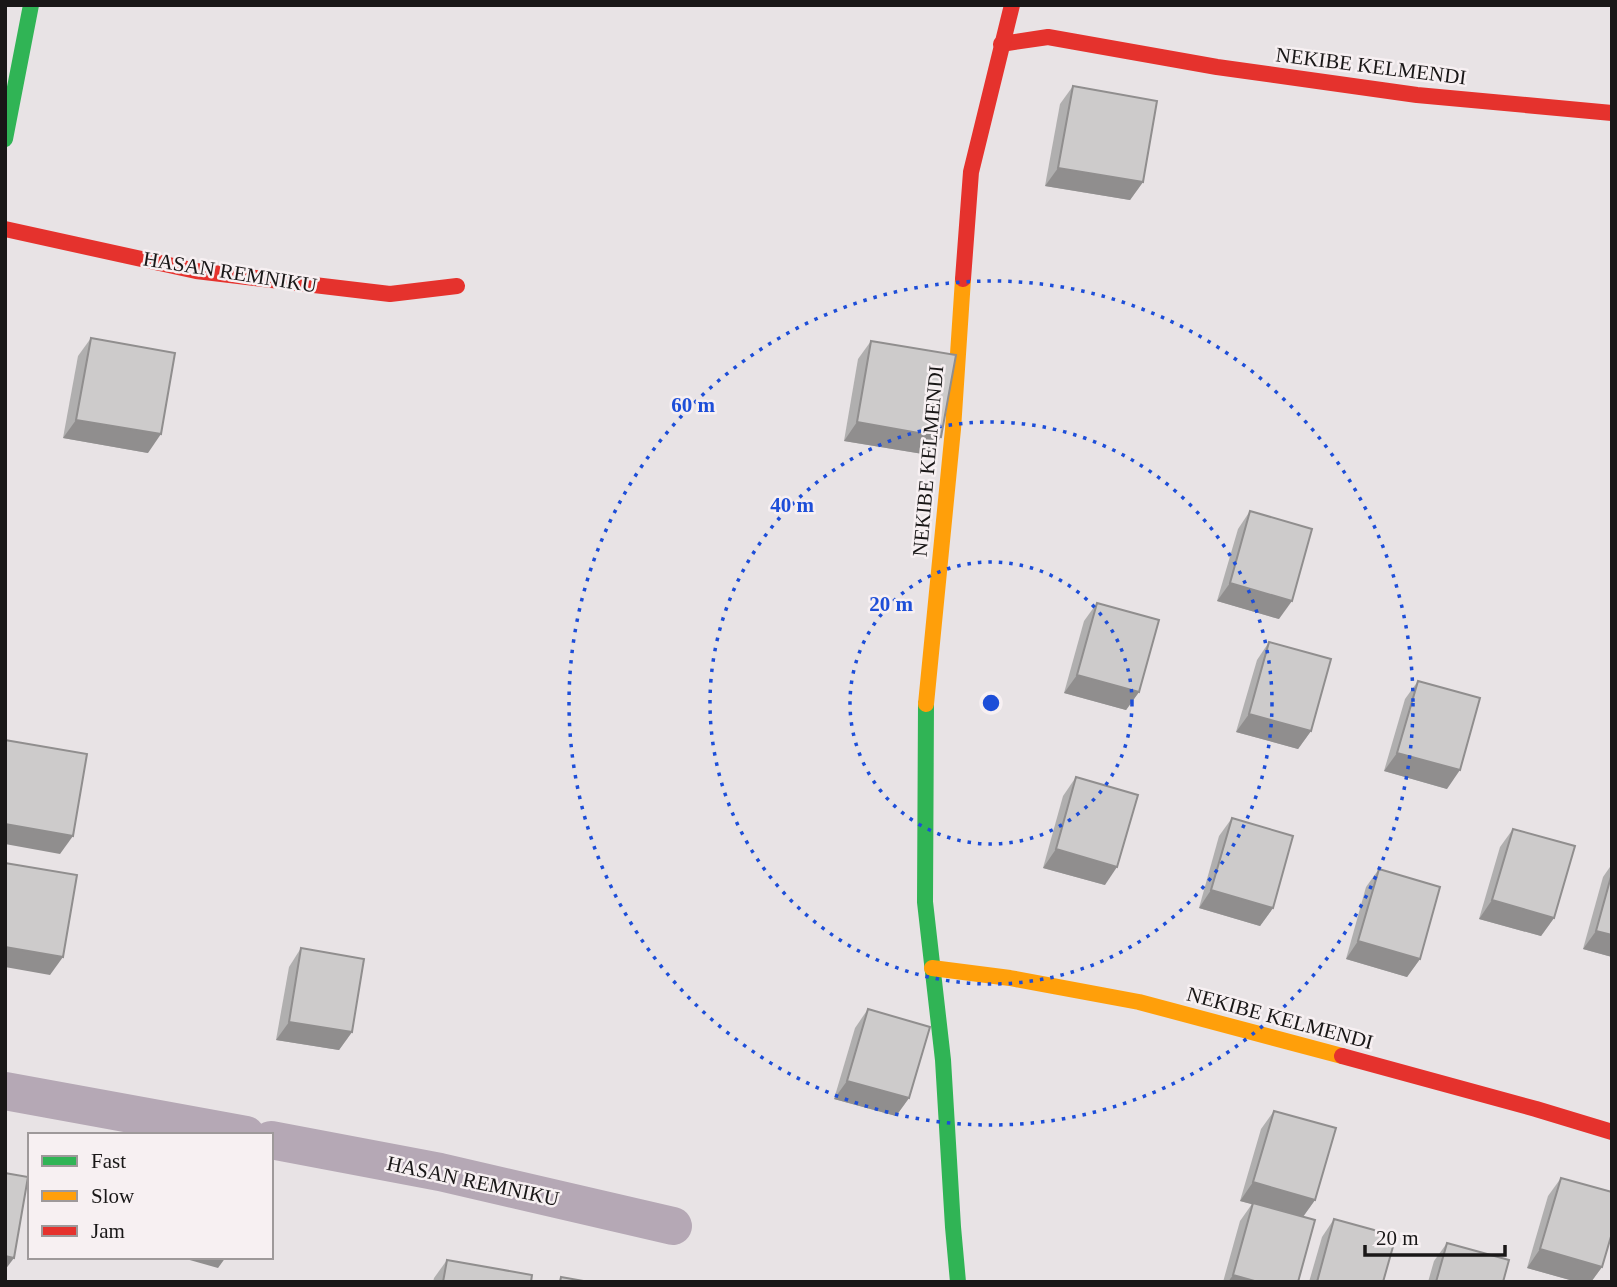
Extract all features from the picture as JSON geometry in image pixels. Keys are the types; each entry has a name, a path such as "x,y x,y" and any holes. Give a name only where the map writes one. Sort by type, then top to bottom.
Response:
{"street":[{"path":"5,139 31,5"},
{"name":"NEKIBE KELMENDI","path":"958,1282 943,1060 925,902 925,716 954,429 971,172 1012,5"},
{"name":"NEKIBE KELMENDI","path":"1001,44 1048,37 1217,67 1417,95 1612,113"},
{"name":"HASAN REMNIKU","path":"5,229 210,273 390,295 457,286"},
{"name":"NEKIBE KELMENDI","path":"932,968 1010,978 1139,1002 1612,1132"},
{"path":"5,1091 235,1133"},
{"name":"HASAN REMNIKU","path":"273,1140 440,1172 673,1226"}],"building":[{"path":"1073,86 1157,101 1143,182 1058,168"},
{"path":"91,338 175,353 161,434 76,420"},
{"path":"871,341 956,355 941,437 857,422"},
{"path":"1250,511 1312,529 1292,601 1230,583"},
{"path":"1097,603 1159,620 1139,692 1077,675"},
{"path":"1269,642 1331,659 1311,731 1249,714"},
{"path":"1418,681 1480,698 1460,770 1397,753"},
{"path":"5,740 87,754 73,836 5,824"},
{"path":"1076,777 1138,795 1117,867 1056,849"},
{"path":"1232,818 1293,836 1273,908 1211,890"},
{"path":"1513,829 1575,846 1554,918 1492,900"},
{"path":"5,863 77,875 63,957 5,947"},
{"path":"1379,869 1440,887 1420,959 1358,941"},
{"path":"1612,873 1612,935 1596,931"},
{"path":"301,948 364,959 352,1032 289,1022"},
{"path":"868,1009 930,1027 909,1098 847,1081"},
{"path":"1274,1111 1336,1128 1315,1200 1253,1182"},
{"path":"5,1173 28,1177 14,1258 5,1256"},
{"path":"1561,1178 1612,1192 1612,1233 1602,1267 1540,1249"},
{"path":"1253,1203 1315,1220 1298,1282 1258,1282 1233,1275"},
{"path":"1334,1219 1396,1236 1383,1282 1317,1282"},
{"path":"1447,1243 1509,1260 1503,1282 1436,1282"},
{"path":"447,1260 532,1275 531,1282 443,1282"},
{"path":"561,1277 589,1282 560,1282"}],"traffic: fast":[{"path":"5,139 31,5"},
{"path":"926,704 925,902 943,1060 958,1282"}],"traffic: slow":[{"path":"926,704 953,429 963,279"},
{"path":"932,968 1010,978 1139,1002 1342,1056"}],"traffic: jam":[{"path":"963,279 971,172 1012,5"},
{"path":"1001,44 1048,37 1217,67 1417,95 1612,113"},
{"path":"5,229 196,271 390,294 457,286"},
{"path":"1342,1056 1612,1132"}]}
